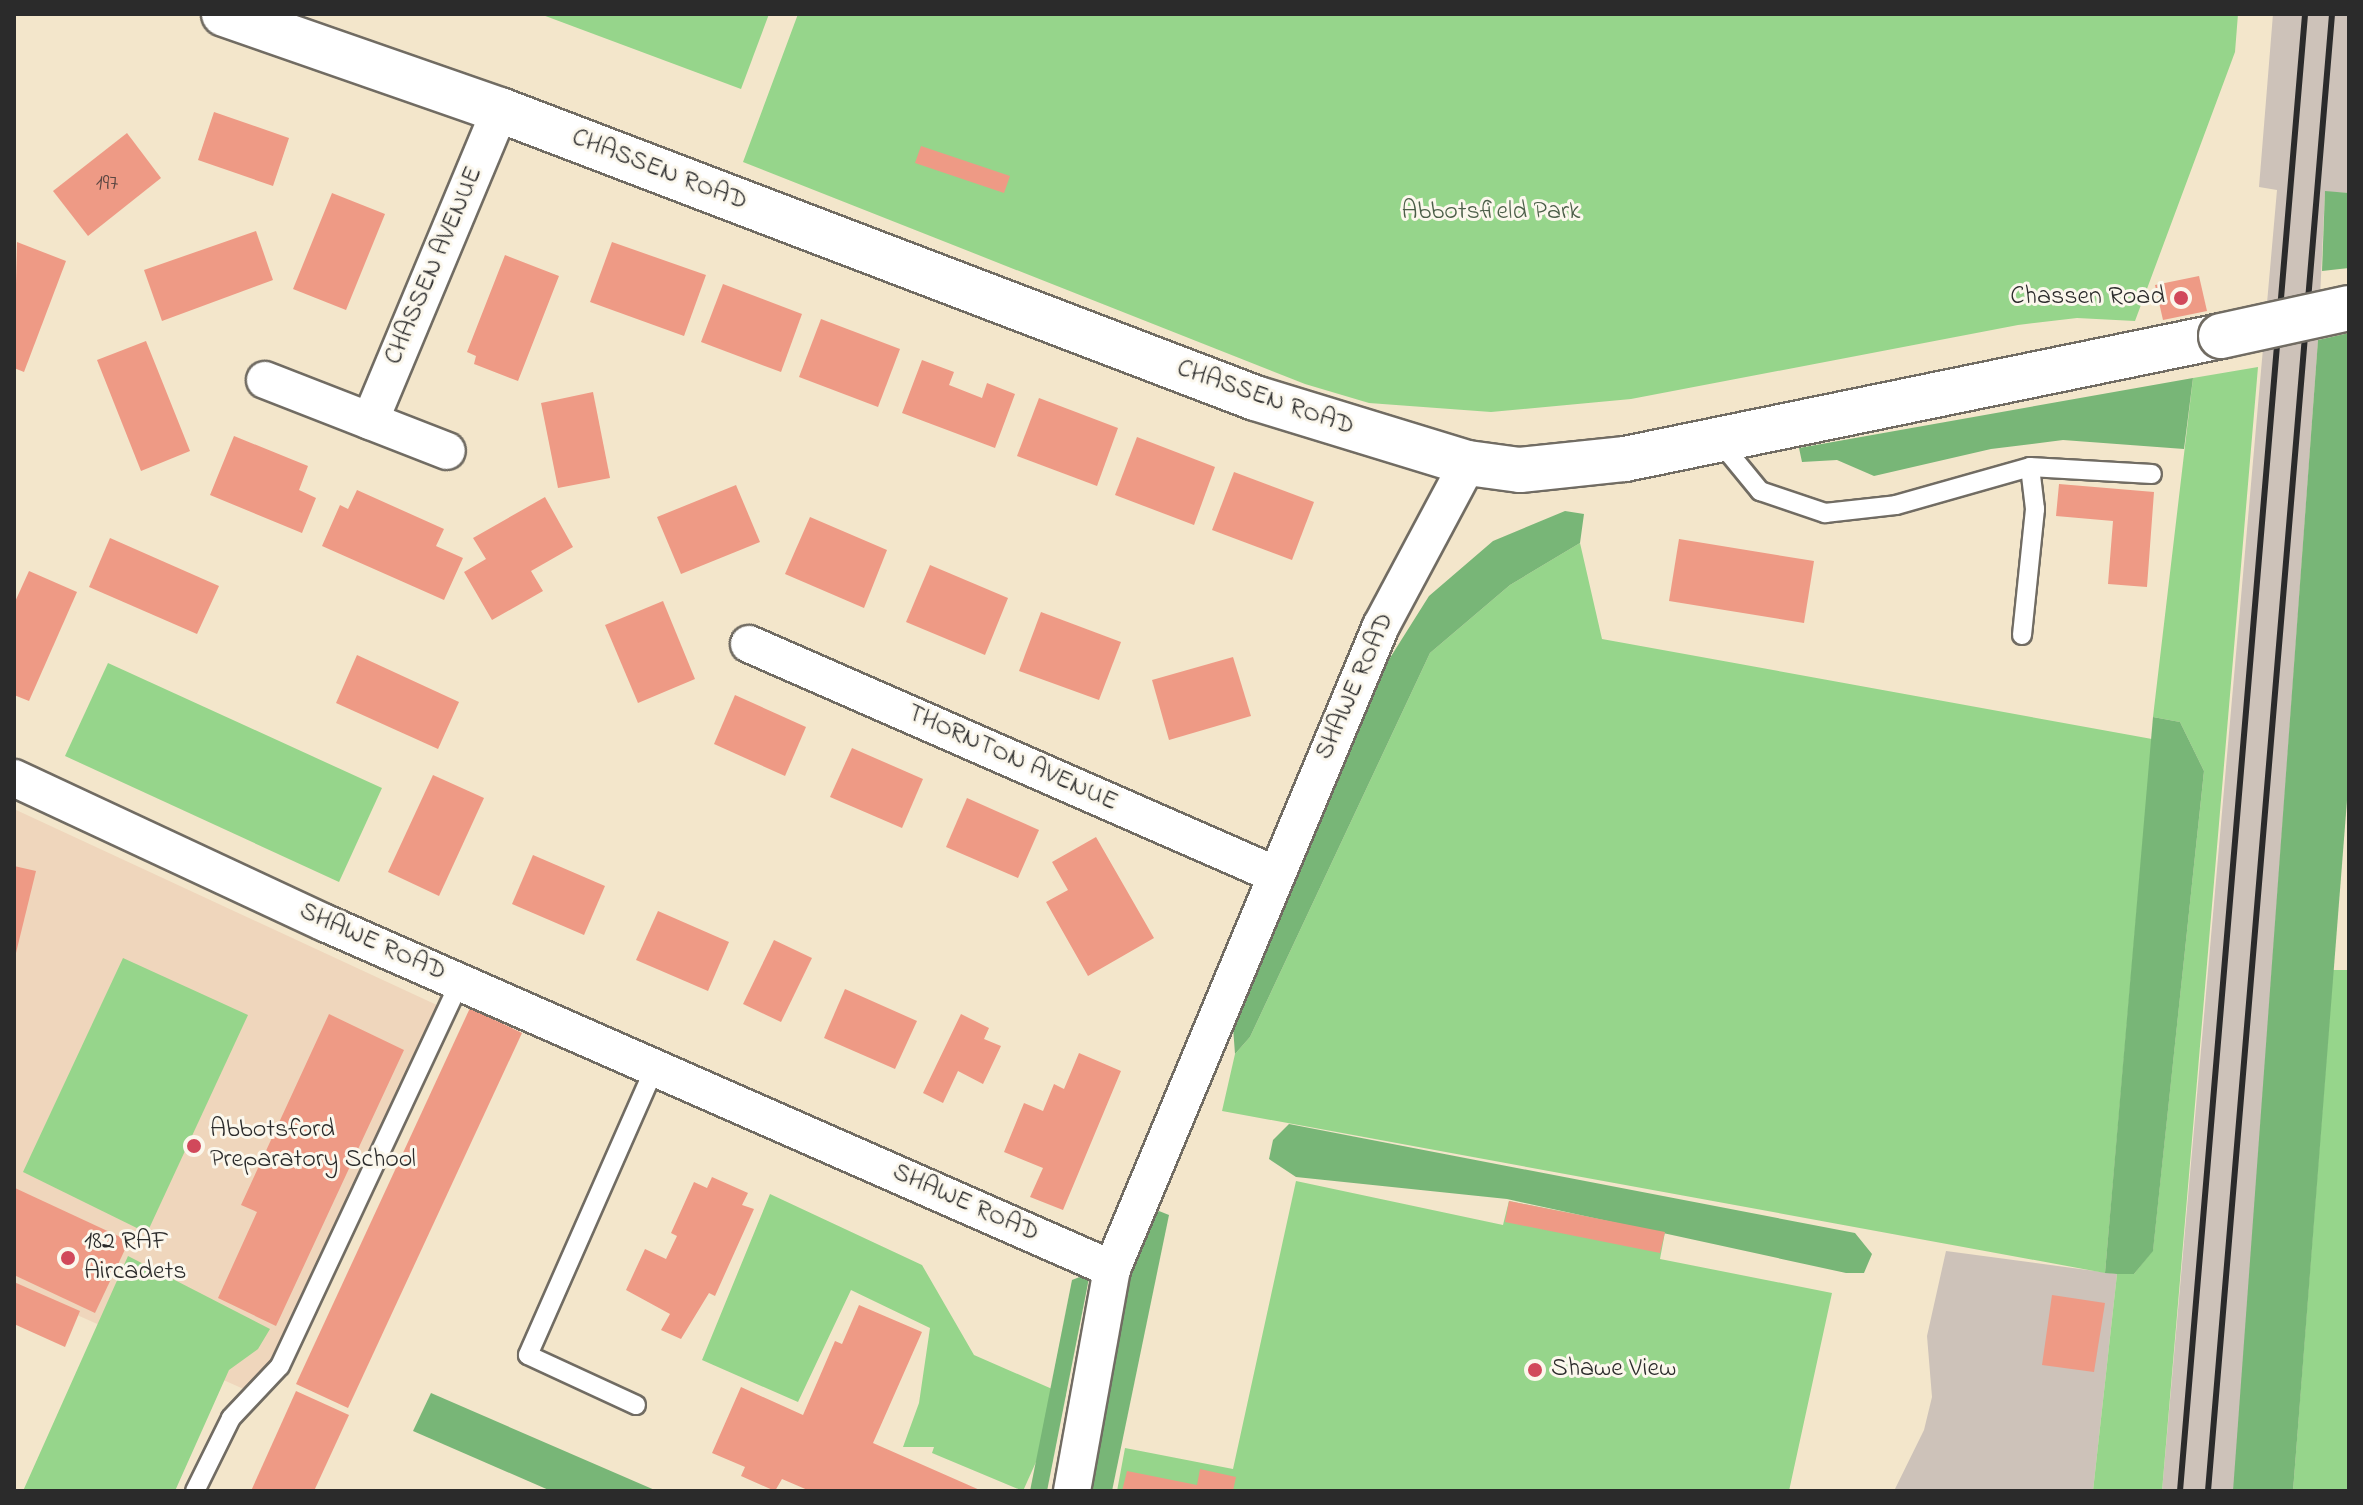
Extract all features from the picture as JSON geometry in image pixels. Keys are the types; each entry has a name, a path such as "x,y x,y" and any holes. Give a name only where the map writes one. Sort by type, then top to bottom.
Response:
{"street":[{"name":"CHASSEN ROAD","path":"224,14 500,110 1255,398 1468,463 1520,470 1573,467 2349,308"},
{"name":"CHASSEN AVENUE","path":"370,421 500,110"},
{"path":"265,380 447,451"},
{"name":"SHAWE ROAD","path":"14,778 460,982 1112,1269 1274,874 1381,626 1468,463"},
{"name":"THORNTON AVENUE","path":"749,644 1274,874"},
{"path":"1072,1491 1112,1269"}],"lane":[{"path":"1717,439 1736,469 1760,491 1825,513 1896,505 2030,467 2152,474"},
{"path":"2022,635 2035,509 2030,467"},
{"path":"195,1491 231,1418 280,1366 460,982"},
{"path":"636,1405 528,1355 655,1067"}],"shaded area":[{"path":"2273,14 2349,14 2349,193 2325,192 2318,340 2234,1491 2162,1491 2277,190 2259,187"},
{"name":"Abbotsford Preparatory School","path":"14,809 439,1006 257,1395 14,1287"},
{"path":"1946,1251 2117,1274 2093,1491 1894,1491 1924,1430 1932,1397 1927,1336"}],"green space":[{"path":"540,14 769,14 741,89"},
{"name":"Abbotsfield Park","path":"798,14 2238,14 2235,52 2135,321 2077,318 2018,325 1631,399 1491,412 1369,403 1305,384 743,162"},
{"path":"2325,191 2349,193 2349,268 2322,271"},
{"path":"2349,333 2349,775 2293,1491 2233,1491 2318,340"},
{"path":"2258,367 2162,1491 2093,1491 2117,1274 2134,1274 2153,1250 2204,771 2180,722 2153,717 2193,378"},
{"path":"2193,378 2184,449 2063,440 1991,449 1874,476 1837,460 1802,462 1799,448"},
{"path":"1565,511 1584,514 1580,543 1510,585 1430,653 1250,1037 1235,1054 1233,1027 1366,696 1429,596 1493,541"},
{"path":"1580,543 1602,639 2152,739 2105,1273 1222,1111 1235,1054 1250,1037 1430,653 1510,585"},
{"path":"108,663 382,788 339,882 65,756"},
{"path":"2153,717 2180,722 2204,771 2153,1251 2134,1274 2117,1274 2105,1273"},
{"path":"123,958 248,1015 147,1233 23,1172"},
{"path":"2333,970 2349,970 2349,1491 2293,1491"},
{"path":"1289,1124 1855,1233 1872,1254 1864,1273 1846,1273 1507,1199 1296,1177 1269,1159 1273,1140"},
{"name":"Shawe View","path":"1296,1181 1503,1225 1509,1201 1665,1232 1660,1259 1832,1293 1789,1491 1117,1491 1125,1448 1233,1469"},
{"path":"770,1194 922,1265 974,1355 1066,1395 1023,1491 932,1453 934,1447 903,1447 919,1403 930,1328 851,1290 798,1402 702,1360"},
{"path":"1159,1211 1169,1215 1112,1491 1085,1491 1125,1271 1141,1224"},
{"path":"128,1256 270,1329 258,1349 229,1370 175,1491 23,1491"},
{"path":"1090,1273 1047,1491 1030,1491 1072,1280"},
{"path":"431,1393 657,1491 551,1491 413,1431"}],"building":[{"path":"214,112 289,138 273,186 198,160"},
{"path":"127,133 161,178 88,236 53,191"},
{"path":"921,146 1010,176 1004,193 915,163"},
{"path":"332,193 385,214 346,310 293,289"},
{"path":"256,231 273,280 162,321 144,270"},
{"path":"17,242 66,261 24,372 14,368"},
{"path":"612,242 706,275 684,336 590,302"},
{"path":"505,255 559,276 518,381 474,364 476,356 467,352"},
{"name":"Chassen Road","path":"2199,276 2207,311 2163,320 2155,285"},
{"path":"723,284 802,314 781,372 701,342"},
{"path":"821,319 900,349 878,407 799,377"},
{"path":"146,341 190,451 141,471 97,360"},
{"path":"922,360 954,372 949,385 982,398 987,383 1015,394 995,448 902,413"},
{"path":"593,392 610,478 558,488 541,403"},
{"path":"1039,398 1118,428 1097,486 1017,456"},
{"path":"234,436 308,466 299,490 316,498 302,533 210,495"},
{"path":"1137,437 1215,467 1194,525 1115,495"},
{"path":"1234,472 1314,502 1292,560 1212,530"},
{"path":"2059,484 2154,492 2147,587 2108,584 2113,521 2056,516"},
{"path":"736,485 760,542 681,574 657,517"},
{"path":"357,490 444,529 436,546 463,558 444,600 322,546 340,505 348,509"},
{"path":"545,497 573,547 531,571 543,591 492,620 464,572 486,559 473,538"},
{"path":"810,517 887,550 864,608 785,574"},
{"path":"110,538 219,586 197,634 89,587"},
{"path":"1679,539 1814,561 1804,623 1669,601"},
{"path":"930,565 1008,598 985,655 906,622"},
{"path":"29,571 77,592 29,701 14,695 14,604"},
{"path":"663,601 695,679 638,703 605,625"},
{"path":"1041,612 1121,642 1099,700 1019,671"},
{"path":"357,655 459,702 438,749 336,703"},
{"path":"1233,657 1251,716 1169,740 1152,680"},
{"path":"735,695 806,727 785,776 714,744"},
{"path":"852,748 923,779 902,828 830,797"},
{"path":"433,775 484,798 439,896 388,872"},
{"path":"967,798 1039,830 1018,878 946,847"},
{"path":"1096,837 1154,938 1088,976 1046,902 1068,890 1052,862"},
{"path":"533,855 605,886 584,935 512,904"},
{"path":"14,866 36,871 15,957 14,957"},
{"path":"658,911 729,942 708,991 636,960"},
{"path":"774,940 812,958 781,1022 743,1004"},
{"path":"845,989 917,1021 895,1069 824,1038"},
{"path":"470,1008 522,1033 348,1408 296,1384"},
{"path":"329,1014 404,1050 276,1326 218,1298 257,1212 241,1205"},
{"path":"961,1014 989,1028 984,1039 1001,1046 983,1084 958,1071 943,1103 923,1093"},
{"path":"1079,1053 1121,1071 1063,1210 1030,1197 1043,1168 1004,1152 1024,1103 1043,1111 1054,1084 1064,1089"},
{"path":"712,1177 748,1193 742,1205 754,1209 715,1296 709,1293 681,1339 661,1330 670,1314 626,1290 645,1249 666,1259 677,1236 671,1233 694,1182 707,1188"},
{"name":"182 RAF Aircadets","path":"15,1188 129,1241 95,1313 14,1275"},
{"path":"1509,1201 1665,1232 1660,1253 1505,1222"},
{"path":"14,1282 80,1311 65,1347 14,1324"},
{"path":"2052,1295 2105,1303 2094,1372 2042,1365"},
{"path":"859,1305 922,1332 873,1443 982,1491 810,1491 782,1479 775,1491 741,1476 745,1467 712,1453 741,1387 803,1415 835,1341 842,1344"},
{"path":"296,1391 349,1415 314,1491 251,1491"},
{"path":"1200,1469 1236,1477 1233,1491 1122,1491 1127,1471 1197,1485"}],"railway":[{"path":"2180,1491 2305,14"},
{"path":"2208,1491 2332,14"}],"place":[{"name":"Chassen Road","path":"2181,298"},
{"name":"Abbotsford Preparatory School","path":"194,1146"},
{"name":"182 RAF Aircadets","path":"68,1258"},
{"name":"Shawe View","path":"1535,1370"}]}
